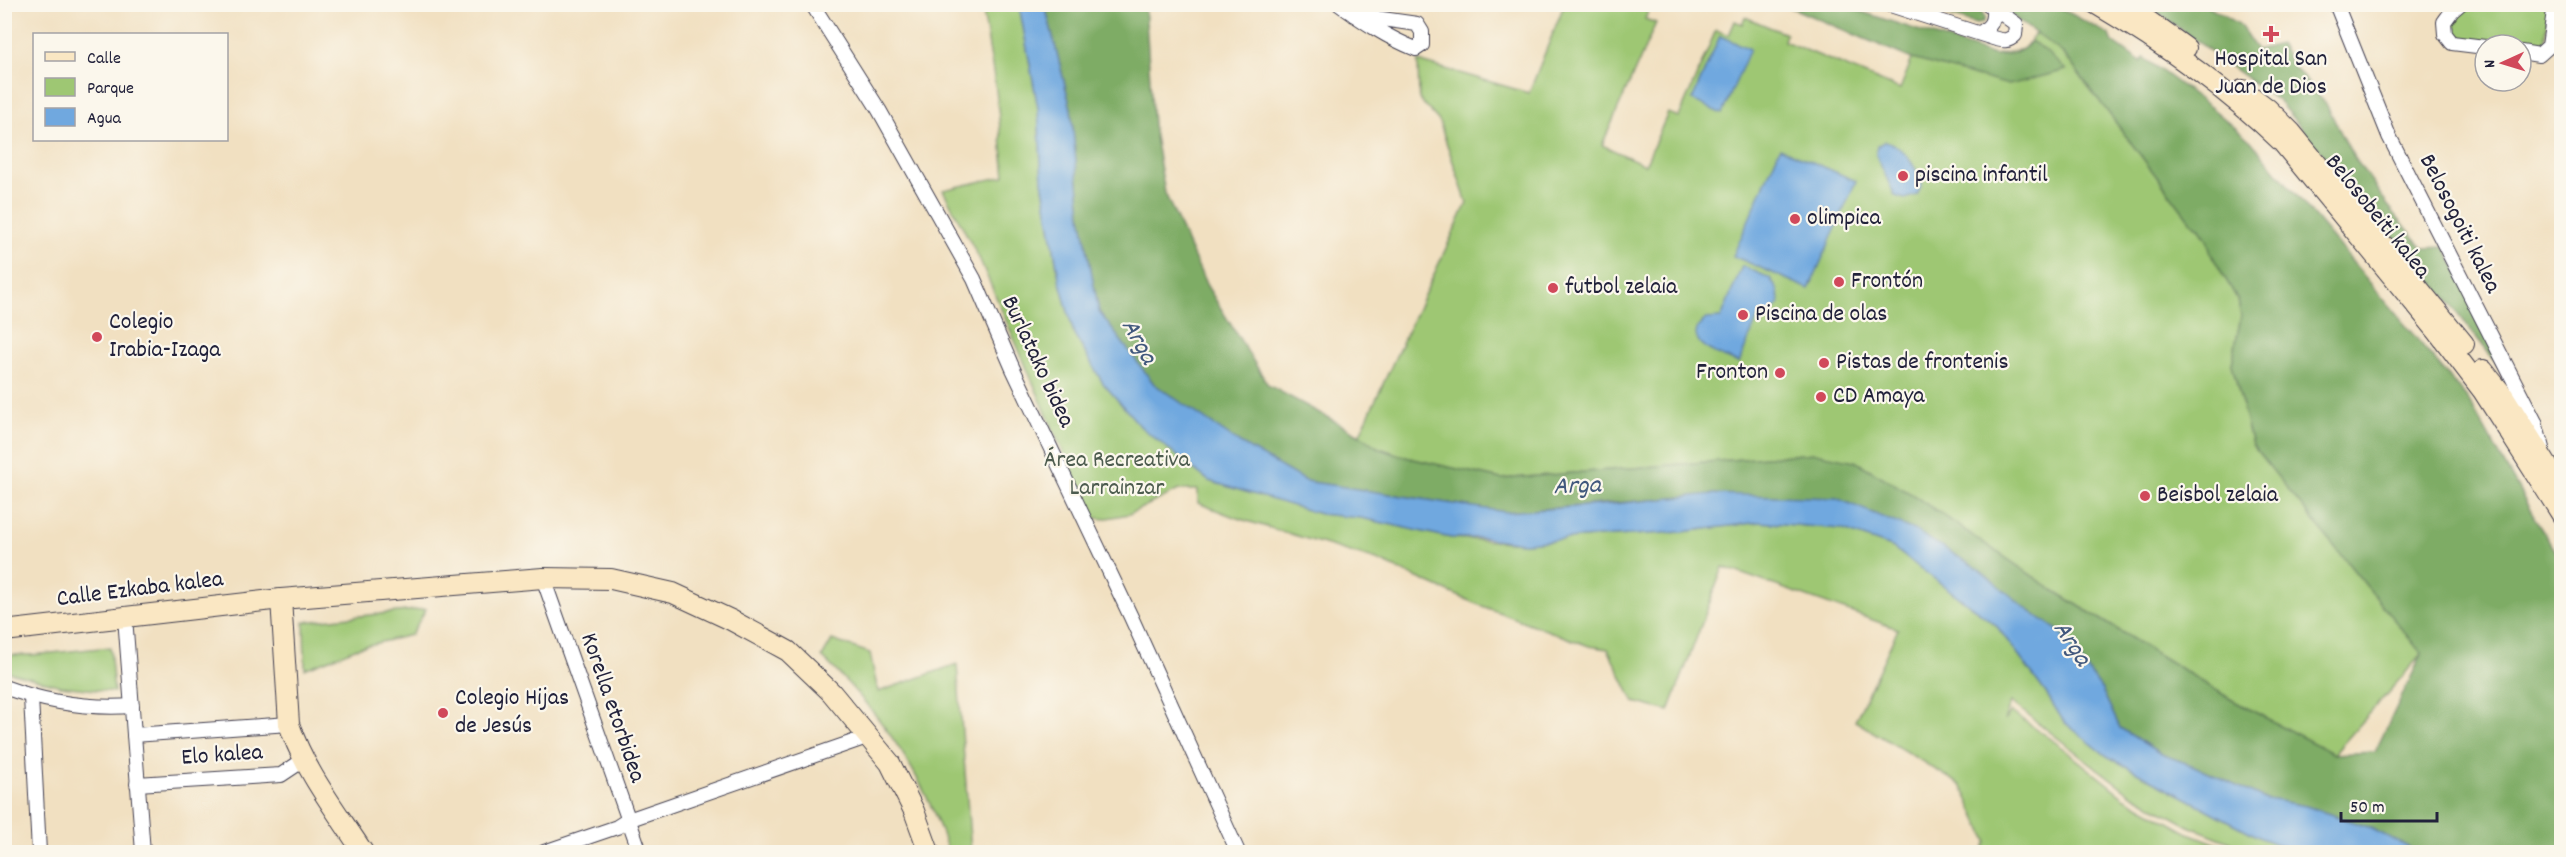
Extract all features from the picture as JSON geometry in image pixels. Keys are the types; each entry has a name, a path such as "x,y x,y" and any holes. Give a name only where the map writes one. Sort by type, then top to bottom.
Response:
{"main road":[{"name":"Belosobeiti kalea","path":"2096,4 2193,69 2255,116 2282,142 2438,332 2483,391 2562,515"},
{"name":"Belosobeiti kalea","path":"2125,4 2268,109 2292,132 2441,313 2503,396 2562,489"},
{"name":"Calle Ezkaba kalea","path":"4,631 281,599 543,578 622,582 673,594 731,620 788,651 831,692 890,762 914,811 928,852"},
{"path":"281,599 289,724 305,759 363,852"}],"street":[{"name":"Burlatako bidea","path":"812,4 879,110 974,279 1013,369 1131,616 1238,852"},
{"path":"1339,4 1354,15"},
{"path":"1887,4 2005,41 2016,35 2016,24 1991,6"},
{"name":"Belosogoiti kalea","path":"2336,4 2390,136 2535,422 2545,462"},
{"path":"2460,4 2452,10 2444,22 2445,34 2452,43 2473,46"},
{"path":"2533,53 2539,54 2549,46 2555,4"},
{"path":"1980,33 1991,26 1994,18 1991,6"},
{"name":"Korella etorbidea","path":"543,578 640,852"},
{"path":"125,617 143,852"},
{"path":"4,687 31,697 94,706 132,706"},
{"path":"31,697 39,852"},
{"path":"134,735 289,724"},
{"path":"544,852 628,820 870,736"},
{"name":"Elo kalea","path":"137,784 281,775 305,759"}],"green space":[{"path":"2542,4 2549,8 2545,45 2540,49 2533,48 2533,33 2473,33 2473,40 2463,39 2451,29 2451,21 2457,14 2492,5"},
{"name":"Área Recreativa Larrainzar","path":"982,5 1019,5 1038,108 1042,181 1059,278 1074,334 1103,383 1141,427 1209,481 1320,514 1361,518 1451,538 1524,543 1682,532 1760,522 1841,529 1892,547 1996,625 2046,693 2064,722 2107,756 2261,838 2297,852 2254,852 2189,826 2128,792 2011,702 2004,721 2011,712 2050,738 2124,797 2189,833 2238,852 1982,852 1987,841 1961,785 1855,721 1898,629 1723,567 1669,711 1634,702 1608,649 1589,646 1474,603 1377,560 1237,518 1198,503 1198,490 1179,490 1129,514 1102,519 1091,517 980,260 943,190 1005,176 996,90"},
{"path":"1045,5 1145,5 1153,125 1165,193 1207,286 1268,385 1360,435 1380,449 1501,479 1815,453 1855,461 1913,495 2053,590 2232,700 2334,754 2375,752 2422,654 2252,445 2232,364 2241,316 2238,300 2211,254 2207,239 2199,227 2191,222 2064,54 1997,5 2055,5 2110,35 2113,42 2141,62 2144,58 2213,109 2251,141 2469,401 2538,524 2561,559 2561,852 2418,852 2368,827 2306,806 2262,798 2194,766 2161,754 2120,728 2102,690 2060,632 2028,610 1836,498 1650,500 1506,512 1305,481 1239,443 1154,384 1099,312 1081,216 1071,109"},
{"name":"CD Amaya","path":"1564,5 1651,5 1645,19 1656,23 1602,145 1645,165 1668,113 1679,117 1716,30 1729,35 1735,21 1742,24 1745,17 1786,34 1784,41 1900,89 1919,33 1994,55 2024,49 2036,32 2064,54 2191,222 2199,227 2207,239 2211,254 2238,300 2241,316 2232,364 2252,445 2422,654 2334,754 2232,700 2053,590 1913,495 1815,453 1501,479 1409,458 1357,440 1467,203 1439,121 1419,99 1418,61 1529,93"},
{"path":"1785,5 1841,5 1994,55 2014,53 2023,49 2031,41 2066,70 2009,85 1912,59"},
{"path":"1917,5 1976,5 1985,18 1982,23 1976,24"},
{"path":"2148,5 2207,5 2239,24 2257,50 2280,44 2293,66 2326,104 2352,154 2386,203 2423,248 2445,247 2517,390 2443,294 2279,102"},
{"path":"426,609 411,635 360,647 305,669 304,622"},
{"path":"832,640 870,653 878,692 957,664 971,852 948,852 927,797 898,746 863,700 822,657"},
{"path":"110,647 114,692 61,686 5,671 5,655 32,655"}],"water":[{"name":"Arga","path":"1019,5 1045,5 1071,109 1081,216 1099,312 1154,384 1240,443 1305,481 1506,512 1712,494 1836,498 1916,531 1977,568 2028,610 2060,632 2102,690 2120,728 2161,754 2194,766 2262,798 2306,806 2368,827 2418,852 2297,852 2261,838 2107,756 2064,722 2046,693 1996,625 1892,547 1841,529 1760,522 1682,532 1524,543 1484,538 1451,538 1361,518 1320,514 1209,481 1141,427 1103,383 1074,334 1059,278 1042,181 1038,108"},
{"path":"1720,36 1750,49 1722,114 1692,100"},
{"name":"piscina infantil","path":"1885,141 1898,147 1913,164 1922,184 1917,195 1905,199 1895,196 1876,155 1877,146"},
{"name":"olimpica","path":"1780,148 1856,181 1809,289 1733,256"},
{"name":"Piscina de olas","path":"1742,266 1770,278 1778,291 1779,303 1771,313 1758,317 1739,363 1705,347 1696,335 1698,327 1706,319 1721,318"}],"place":[{"name":"Hospital San Juan de Dios","path":"2271,34"},
{"name":"piscina infantil","path":"1903,176"},
{"name":"olimpica","path":"1795,219"},
{"name":"Frontón","path":"1839,282"},
{"name":"futbol zelaia","path":"1553,288"},
{"name":"Piscina de olas","path":"1743,315"},
{"name":"Colegio Irabia-Izaga","path":"97,337"},
{"name":"Pistas de frontenis","path":"1824,363"},
{"name":"Fronton","path":"1780,373"},
{"name":"CD Amaya","path":"1821,397"},
{"name":"Beisbol zelaia","path":"2145,496"},
{"name":"Colegio Hijas de Jesús","path":"443,713"}]}
